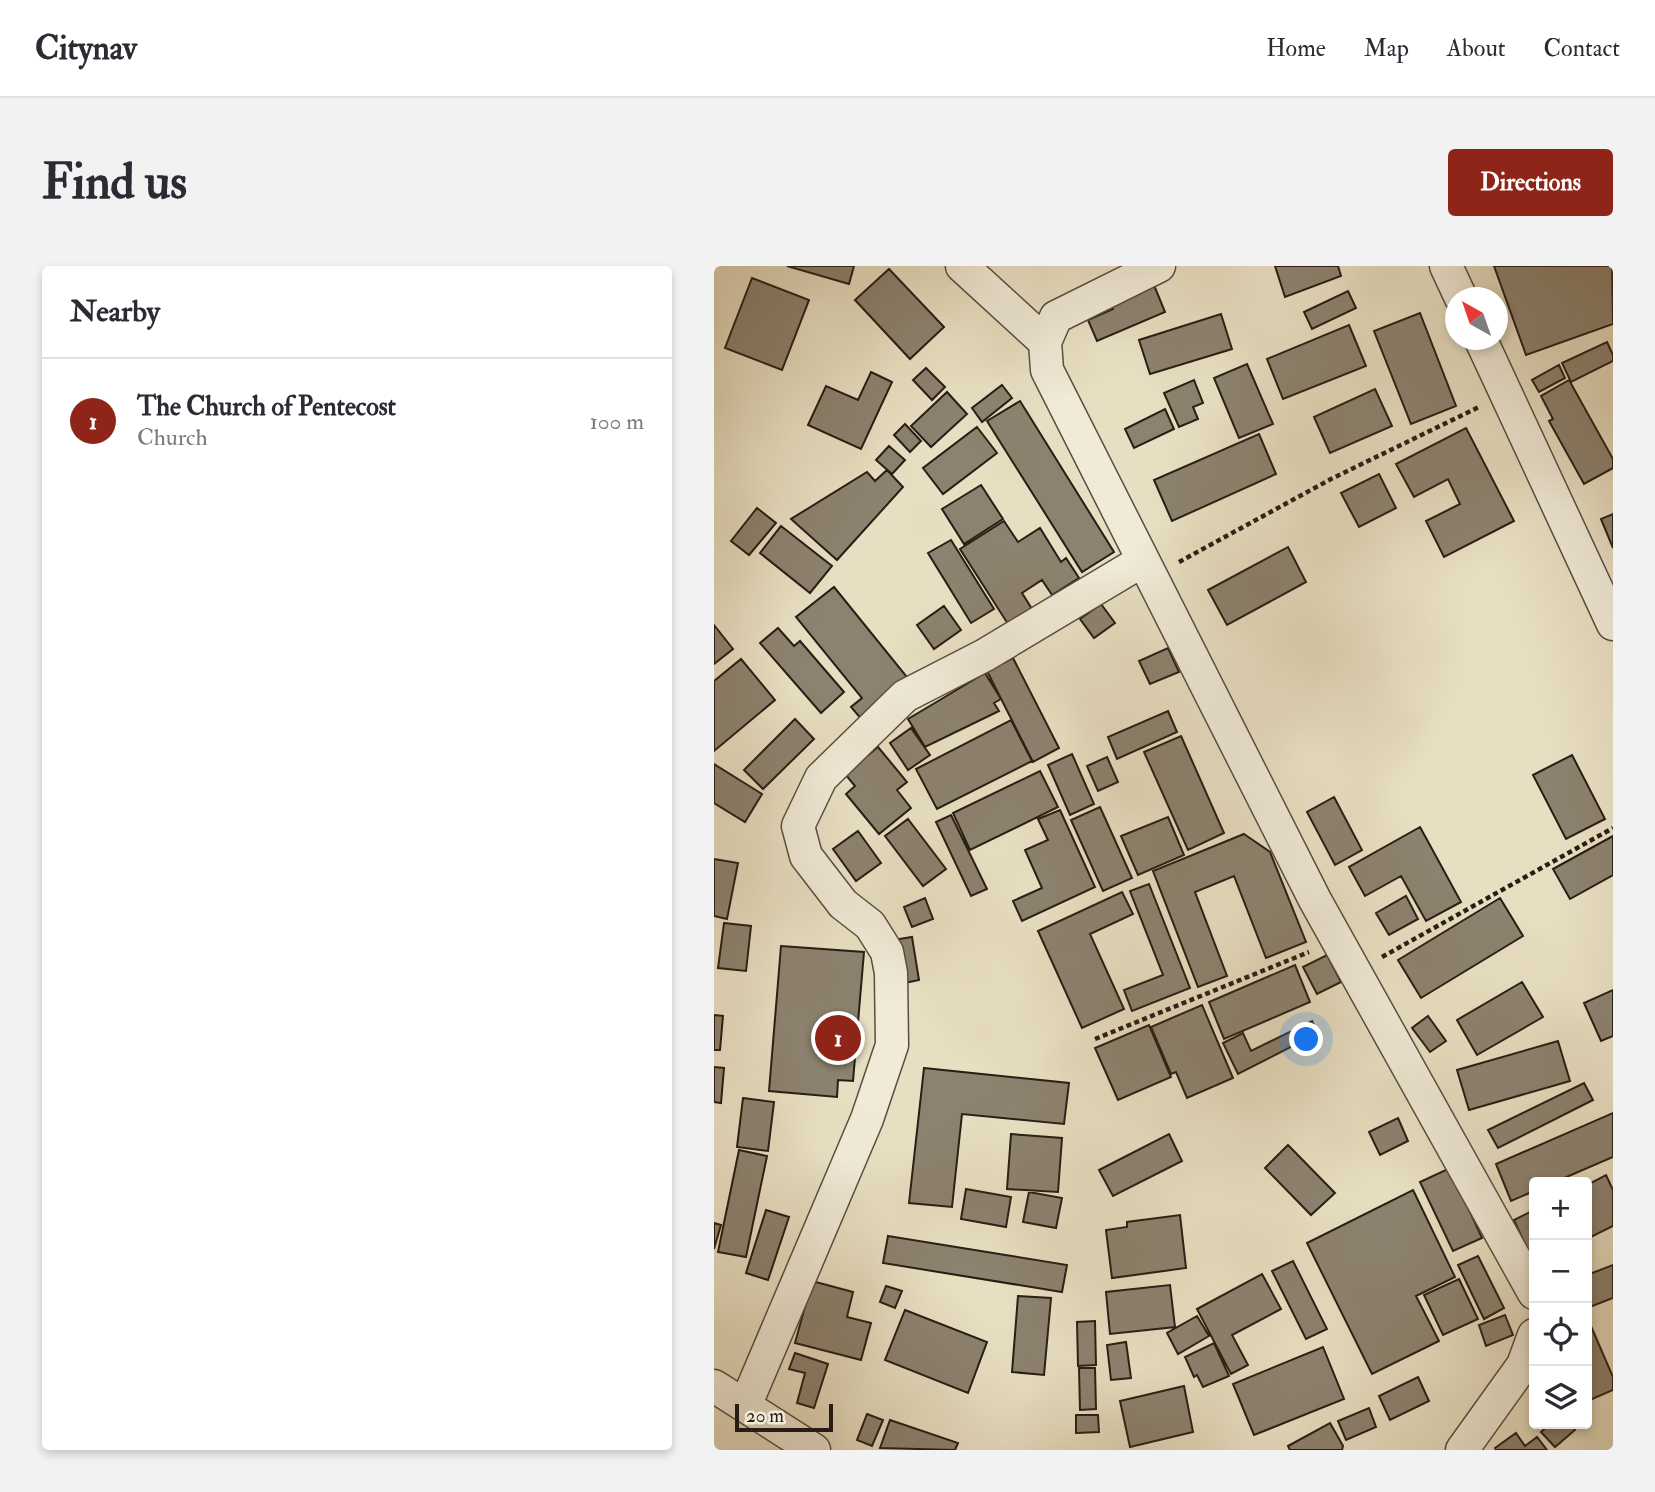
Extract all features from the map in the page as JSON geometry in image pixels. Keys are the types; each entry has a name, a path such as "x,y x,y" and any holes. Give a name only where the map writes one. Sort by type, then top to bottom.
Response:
{"street":[{"path":"962,266 1045,342"},
{"path":"1159,266 1056,317 1045,342 1047,370 1309,888 1529,1284"},
{"path":"1446,266 1456,287"},
{"path":"1486,350 1613,624"},
{"path":"745,1406 867,1119 892,1045 891,973 887,952 870,925 843,904 806,856 798,826 821,778 905,696 1147,569"},
{"path":"1462,1450 1523,1365 1529,1349"},
{"path":"714,1386 814,1450"}],"path":[{"path":"1147,569 1507,393"},
{"path":"1357,972 1613,828"},
{"path":"1095,1038 1338,940"}],"building":[{"path":"787,266 854,266 849,284"},
{"path":"1275,266 1338,266 1341,276 1285,297"},
{"path":"1494,266 1612,266 1613,324 1526,355 1508,305 1508,287 1502,287"},
{"path":"889,269 944,327 910,359 855,300"},
{"path":"752,278 809,300 782,370 725,348"},
{"path":"1154,285 1165,312 1097,341 1088,320 1113,309 1111,304"},
{"path":"1348,291 1356,308 1312,329 1304,312"},
{"path":"1420,313 1456,406 1411,424 1374,331"},
{"path":"1221,314 1232,349 1150,374 1139,340"},
{"path":"1349,325 1366,366 1283,399 1267,359"},
{"path":"1607,342 1613,361 1571,382 1562,363"},
{"path":"1247,364 1273,424 1239,438 1214,378"},
{"path":"1559,365 1565,378 1539,392 1532,380"},
{"path":"926,368 945,387 932,400 913,380"},
{"path":"871,372 892,382 861,449 808,425 826,386 858,400"},
{"path":"1194,380 1203,403 1193,407 1198,419 1179,427 1164,393"},
{"path":"1569,380 1613,459 1613,468 1584,484 1549,421 1553,419 1541,396"},
{"path":"1002,385 1012,398 982,422 972,408"},
{"path":"1375,389 1392,426 1330,453 1314,417"},
{"path":"947,392 967,414 931,447 911,426"},
{"path":"1020,401 1114,552 1082,572 987,421"},
{"path":"1165,409 1174,429 1134,448 1125,429"},
{"path":"905,424 921,441 910,452 894,435"},
{"path":"977,427 997,453 943,494 923,468"},
{"path":"1466,428 1514,521 1444,557 1426,521 1460,504 1448,479 1414,497 1396,464"},
{"path":"1259,434 1276,474 1172,521 1154,480"},
{"path":"889,446 905,460 892,474 876,460"},
{"path":"887,470 903,487 837,560 791,519 867,472 875,481"},
{"path":"1379,474 1396,508 1359,527 1341,493"},
{"path":"981,485 1003,519 964,544 942,509"},
{"path":"757,508 776,523 749,555 731,541"},
{"path":"1613,514 1613,548 1601,519"},
{"path":"1004,521 1018,542 1040,528 1061,562 1066,558 1079,578 1052,595 1042,580 1022,593 1032,609 1008,624 960,549"},
{"path":"781,526 832,566 810,593 760,553"},
{"path":"951,540 994,609 971,623 928,553"},
{"path":"1288,547 1306,582 1227,625 1208,590"},
{"path":"834,587 911,682 863,721 851,707 862,698 796,617"},
{"path":"1101,604 1115,623 1094,638 1080,619"},
{"path":"944,606 961,630 934,649 917,625"},
{"path":"714,625 733,649 714,664"},
{"path":"778,628 794,646 800,641 844,692 821,713 760,643"},
{"path":"1168,648 1179,672 1150,684 1139,661"},
{"path":"1013,658 1059,748 1033,762 987,671"},
{"path":"741,659 775,700 714,751 714,681"},
{"path":"985,673 1001,699 994,703 999,711 925,747 908,719"},
{"path":"1168,711 1177,732 1117,759 1108,737"},
{"path":"795,719 814,739 763,789 744,770"},
{"path":"1011,720 1032,761 937,809 916,769"},
{"path":"911,728 930,755 908,770 890,743"},
{"path":"1181,736 1224,833 1188,850 1144,752"},
{"path":"878,747 907,782 897,790 911,808 879,834 846,794 855,786 845,774"},
{"path":"1072,754 1094,804 1070,815 1048,765"},
{"path":"1572,755 1605,819 1566,839 1533,775"},
{"path":"1107,757 1118,782 1098,791 1087,766"},
{"path":"714,764 762,794 745,822 714,803"},
{"path":"1040,771 1058,807 970,850 953,813"},
{"path":"1334,797 1362,850 1335,865 1307,812"},
{"path":"1100,807 1132,878 1103,891 1071,820"},
{"path":"1060,810 1095,887 1022,921 1013,901 1042,888 1025,850 1048,840 1038,819"},
{"path":"951,815 987,889 971,896 936,822"},
{"path":"1168,817 1184,855 1138,875 1121,836"},
{"path":"908,819 946,869 923,886 885,836"},
{"path":"1420,827 1461,902 1426,921 1401,876 1365,896 1349,867"},
{"path":"858,831 881,863 856,881 833,849"},
{"path":"1244,834 1270,852 1306,942 1266,958 1234,876 1195,892 1227,976 1198,987 1153,871"},
{"path":"1613,836 1613,875 1570,899 1553,869"},
{"path":"714,859 738,863 727,919 714,916"},
{"path":"1149,884 1190,988 1132,1011 1124,990 1163,975 1130,891"},
{"path":"1122,892 1133,914 1090,934 1124,1009 1082,1028 1038,931"},
{"path":"1406,896 1418,919 1389,935 1376,913"},
{"path":"925,898 933,919 912,927 904,907"},
{"path":"1500,898 1523,936 1421,998 1398,960"},
{"path":"724,923 751,926 746,971 718,968"},
{"path":"912,937 919,980 900,984 893,940"},
{"path":"781,946 864,952 853,1081 838,1080 837,1097 769,1091"},
{"path":"1327,955 1341,982 1317,994 1303,967"},
{"path":"1295,965 1310,1002 1224,1039 1209,1002"},
{"path":"1522,982 1543,1017 1477,1055 1457,1020"},
{"path":"1613,990 1613,1036 1601,1041 1584,1003"},
{"path":"1202,1005 1233,1078 1187,1098 1176,1072 1171,1074 1151,1027"},
{"path":"714,1015 723,1016 720,1050 714,1050"},
{"path":"1428,1016 1446,1041 1430,1052 1412,1028"},
{"path":"1312,1021 1318,1033 1238,1074 1223,1043 1243,1033 1251,1051"},
{"path":"1149,1025 1171,1077 1118,1100 1095,1048"},
{"path":"1558,1041 1570,1081 1469,1110 1457,1070"},
{"path":"714,1067 724,1068 721,1103 714,1102"},
{"path":"924,1068 1069,1083 1064,1124 962,1114 952,1207 909,1203"},
{"path":"1584,1083 1593,1100 1498,1148 1488,1130"},
{"path":"743,1098 774,1102 768,1151 737,1147"},
{"path":"1613,1113 1613,1157 1567,1177 1529,1177 1529,1193 1511,1201 1496,1164"},
{"path":"1398,1118 1408,1141 1380,1155 1369,1132"},
{"path":"1011,1134 1062,1138 1058,1192 1007,1189"},
{"path":"1169,1134 1182,1161 1113,1196 1099,1170"},
{"path":"1288,1145 1335,1193 1311,1215 1265,1168"},
{"path":"739,1150 767,1156 746,1257 718,1252"},
{"path":"1450,1168 1482,1238 1453,1251 1420,1182"},
{"path":"1606,1175 1613,1190 1613,1226 1592,1236 1592,1182"},
{"path":"966,1189 1011,1197 1006,1227 961,1219"},
{"path":"1413,1190 1455,1277 1416,1296 1439,1341 1372,1374 1307,1243"},
{"path":"1029,1192 1062,1198 1056,1228 1023,1222"},
{"path":"766,1210 789,1217 768,1280 746,1273"},
{"path":"1529,1212 1529,1253 1514,1220"},
{"path":"1180,1215 1186,1268 1112,1278 1106,1230 1127,1227 1127,1222"},
{"path":"714,1223 721,1225 714,1249"},
{"path":"888,1236 1067,1265 1062,1292 883,1263"},
{"path":"1478,1256 1504,1308 1484,1319 1458,1265"},
{"path":"1293,1261 1327,1329 1306,1339 1272,1271"},
{"path":"1613,1265 1613,1298 1592,1306 1592,1303 1592,1273"},
{"path":"1262,1274 1281,1309 1232,1335 1248,1365 1231,1374 1197,1309"},
{"path":"1459,1279 1478,1319 1443,1335 1424,1295"},
{"path":"812,1281 853,1292 847,1317 871,1323 861,1360 795,1343"},
{"path":"1170,1285 1175,1327 1110,1334 1106,1292"},
{"path":"886,1286 902,1291 895,1308 880,1302"},
{"path":"1018,1296 1051,1298 1044,1375 1012,1372"},
{"path":"905,1310 987,1342 968,1393 885,1360"},
{"path":"1505,1315 1513,1335 1486,1346 1479,1325"},
{"path":"1197,1316 1209,1336 1178,1354 1167,1333"},
{"path":"1095,1321 1096,1365 1078,1366 1077,1322"},
{"path":"1592,1329 1613,1377 1613,1390 1592,1399"},
{"path":"1126,1342 1131,1378 1111,1380 1107,1345"},
{"path":"1214,1343 1229,1376 1203,1387 1197,1375 1194,1377 1185,1357"},
{"path":"1323,1347 1344,1399 1254,1435 1233,1384"},
{"path":"795,1353 828,1364 814,1408 797,1403 805,1373 789,1369"},
{"path":"1079,1368 1095,1368 1096,1409 1080,1410"},
{"path":"1418,1377 1429,1401 1390,1420 1379,1396"},
{"path":"1184,1386 1193,1432 1130,1447 1120,1401"},
{"path":"1369,1408 1376,1427 1346,1440 1338,1421"},
{"path":"867,1414 883,1420 872,1446 857,1440"},
{"path":"1076,1415 1098,1415 1099,1432 1076,1433"},
{"path":"890,1420 958,1443 955,1450 880,1448"},
{"path":"1330,1423 1343,1446 1342,1450 1290,1450 1288,1446"},
{"path":"1544,1429 1575,1430 1555,1447 1541,1432"},
{"path":"1516,1433 1525,1446 1537,1437 1547,1450 1496,1450 1495,1448"}],"place":[{"name":"The Church of Pentecost","path":"838,1038"}]}
